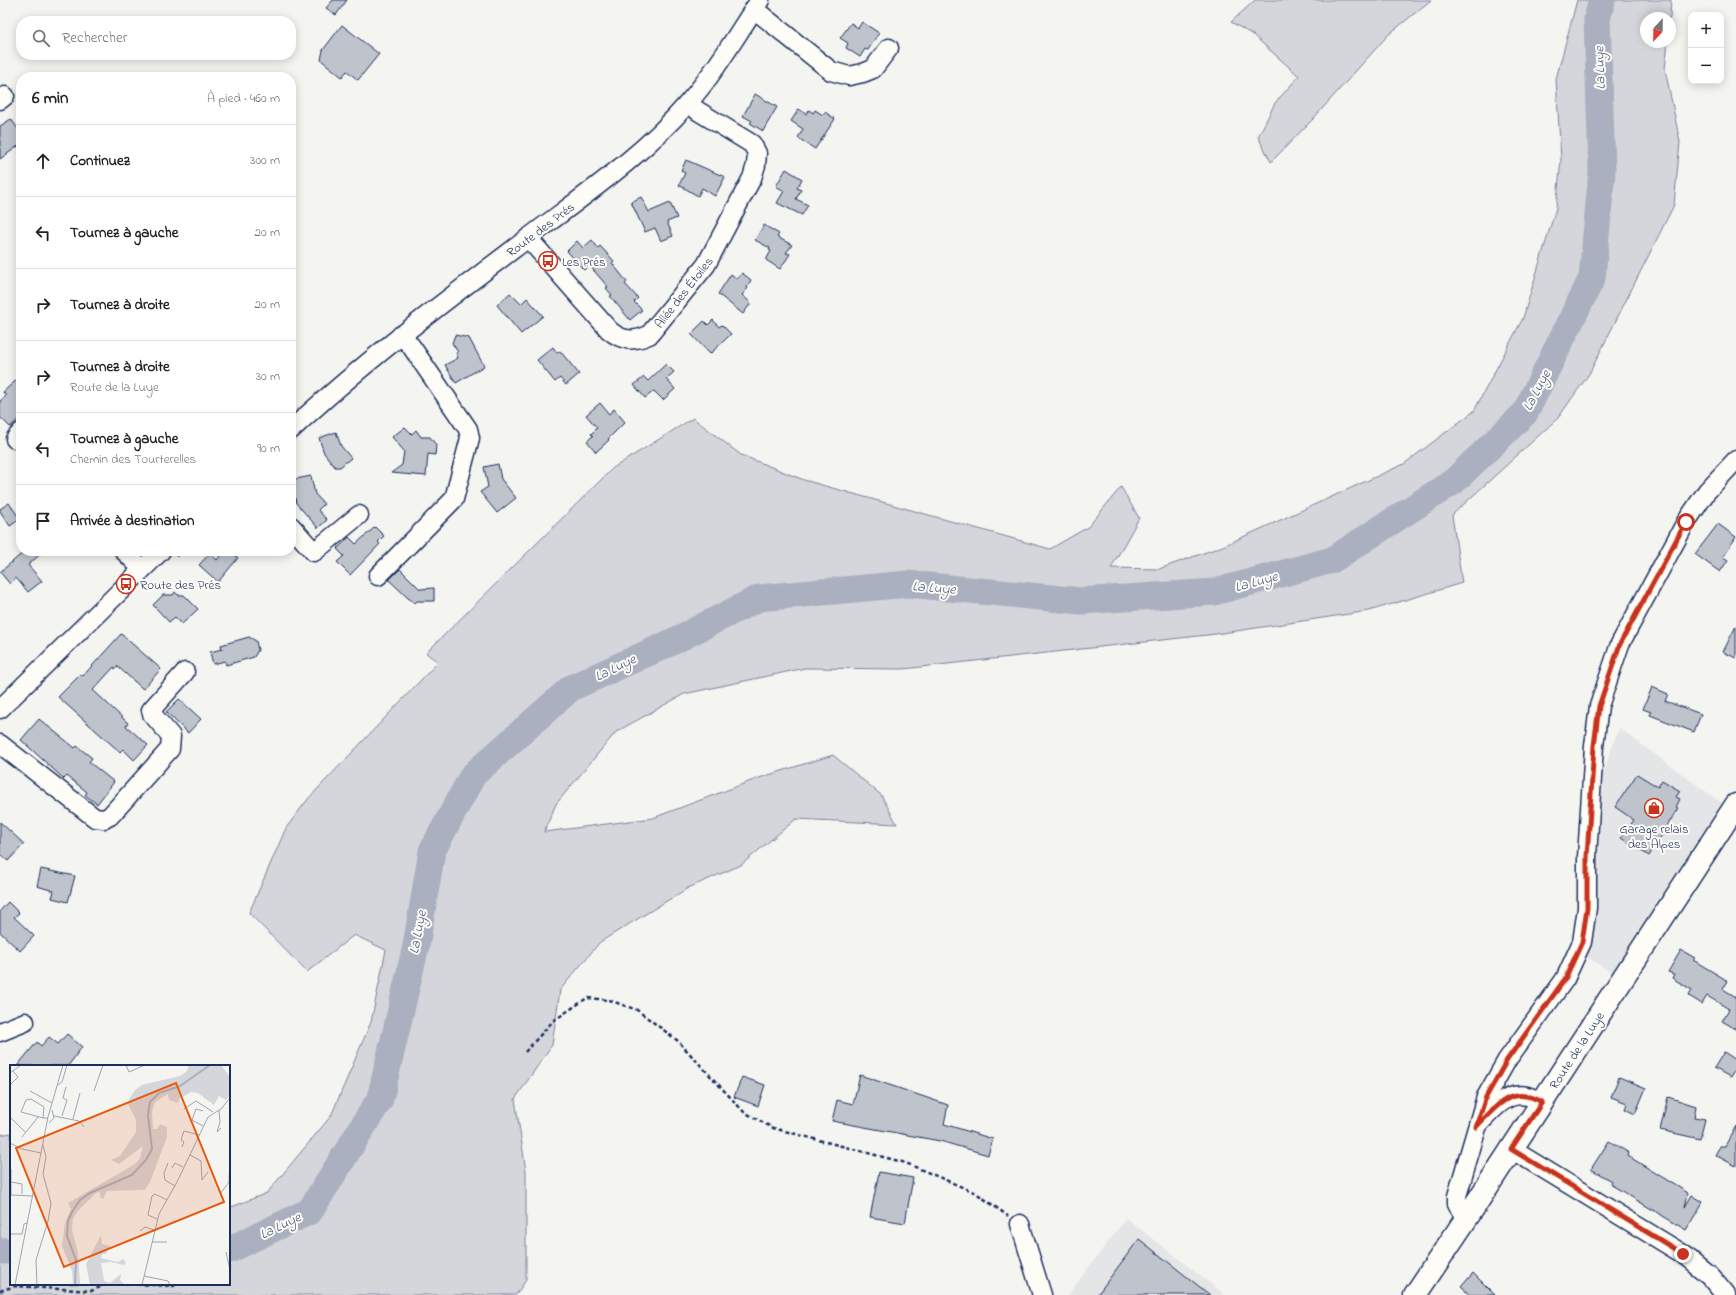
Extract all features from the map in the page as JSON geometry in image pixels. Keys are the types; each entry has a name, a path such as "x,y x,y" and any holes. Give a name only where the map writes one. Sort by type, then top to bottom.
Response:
{"main road":[{"name":"Route de la Luye","path":"1414,1295 1466,1219 1736,805"}],"street":[{"path":"757,4 831,71 837,73 849,76 873,69 890,48"},
{"name":"Route des Prés","path":"296,426 363,366 401,335 620,168 654,138 688,103 757,4"},
{"name":"Allée des Étoiles","path":"528,238 609,330 617,337 628,340 639,339 649,335 706,265 752,178 756,165 757,153 752,144 688,103"},
{"path":"378,576 454,499 470,438 468,429 411,346 401,335"},
{"path":"1466,1219 1457,1204 1457,1196 1486,1097 1507,1060 1565,979 1582,942 1587,908 1587,857 1594,746 1599,706 1620,644 1686,522 1708,491 1736,460"},
{"path":"296,532 314,552 359,515"},
{"path":"129,556 142,569"},
{"path":"0,709 156,556"},
{"path":"0,744 95,818 110,816 170,749 171,736 152,714 151,710 185,672"},
{"path":"0,1032 25,1022"},
{"path":"1476,1127 1494,1109 1509,1097 1526,1095 1542,1102"},
{"path":"1511,1149 1683,1254 1710,1276 1726,1295"},
{"path":"1020,1224 1042,1295"}],"path":[{"path":"525,1052 553,1021 588,998 609,1000 637,1010 678,1041 744,1112 772,1128 906,1163 976,1193 1020,1224"},
{"path":"0,1291 15,1286 91,1291 106,1285"},
{"path":"155,1285 176,1285"}],"shaded area":[{"path":"1255,0 1431,0 1388,35 1313,119 1271,162 1258,137 1275,103 1299,76 1253,35 1231,22"},
{"path":"1577,0 1671,0 1670,12 1640,12 1640,48 1667,48 1665,69 1680,142 1674,205 1589,374 1558,418 1452,515 1462,583 1369,611 1216,634 903,669 805,668 684,694 616,732 556,804 544,832 653,818 759,778 833,755 881,795 897,824 796,819 741,865 688,888 600,942 560,990 552,1045 515,1099 526,1171 526,1280 516,1295 0,1295 0,1135 10,1133 10,1285 230,1285 230,1208 267,1193 331,1116 371,1022 386,950 354,935 307,972 249,913 286,828 308,799 438,662 426,653 613,468 693,418 741,455 804,480 1050,549 1088,527 1121,487 1139,518 1111,568 1159,569 1223,546 1404,464 1474,411 1523,318 1556,208 1561,160 1556,79"},
{"path":"1619,728 1723,804 1613,973 1587,957 1596,792"},
{"path":"1126,1218 1225,1295 1068,1295"}],"building":[{"path":"333,0 347,0 336,15 326,8"},
{"path":"862,22 879,33 868,50 865,49 860,57 846,48 848,43 840,38 851,23 858,28"},
{"path":"342,25 379,54 358,80 347,71 342,77 321,60 323,50"},
{"path":"755,94 777,107 763,131 750,123 752,121 743,116"},
{"path":"799,109 806,114 809,110 813,113 815,110 823,115 825,112 835,119 815,149 798,138 803,129 791,121"},
{"path":"11,119 16,126 16,148 0,159 0,126"},
{"path":"686,160 725,177 715,196 702,188 698,196 679,185 685,173 681,171"},
{"path":"786,169 802,179 797,188 801,190 796,199 808,205 802,215 777,203 784,191 776,186"},
{"path":"641,197 649,212 670,203 677,218 667,222 673,236 661,241 655,228 645,232 631,202"},
{"path":"764,225 779,234 777,237 792,245 786,253 790,254 780,269 766,260 771,251 769,250 770,248 755,240"},
{"path":"592,240 598,248 600,246 614,261 612,263 627,282 625,284 638,298 634,302 642,310 630,320 610,296 612,295 606,288 608,287 589,265 584,270 567,251 577,241 583,248"},
{"path":"742,273 751,280 747,287 748,288 742,295 751,303 743,314 718,294 731,274 737,279"},
{"path":"510,293 521,304 527,298 543,316 521,334 497,305"},
{"path":"713,320 719,327 722,325 731,334 710,354 691,334 704,321 708,325"},
{"path":"455,335 469,338 484,366 456,383 445,365 458,358 456,353 458,352 452,343"},
{"path":"553,347 557,353 560,351 579,374 566,385 560,378 555,382 537,360"},
{"path":"666,364 674,372 666,379 675,389 663,400 654,391 645,398 634,385 644,377 648,381"},
{"path":"16,380 16,422 10,427 0,417 0,401 6,396 3,392"},
{"path":"600,403 609,414 614,409 625,422 596,452 587,441 593,436 591,434 597,428 586,415"},
{"path":"405,427 412,434 416,430 421,437 430,437 436,445 435,455 428,454 426,476 391,473 402,465 404,451 392,437"},
{"path":"336,432 341,446 351,458 340,467 335,467 324,453 319,438"},
{"path":"498,464 501,479 516,498 497,513 480,492 488,487 484,467"},
{"path":"311,476 315,494 324,504 318,510 327,520 318,528 296,503 296,479"},
{"path":"9,503 16,513 16,522 10,526 0,509"},
{"path":"1718,524 1736,537 1723,557 1728,560 1720,572 1695,554"},
{"path":"375,527 384,536 378,542 380,544 350,575 337,562 344,556 337,549 349,537 356,544"},
{"path":"19,556 38,556 28,565 42,581 28,592 16,578 10,584 0,572"},
{"path":"207,556 213,556 217,560 220,556 236,556 238,558 218,582 199,565"},
{"path":"400,569 420,589 434,588 434,601 417,601 415,603 408,598 389,580"},
{"path":"175,592 178,595 184,595 198,609 182,624 175,617 169,622 153,605 163,595 173,595"},
{"path":"1736,626 1736,658 1723,652"},
{"path":"121,634 161,669 143,689 117,666 115,669 114,667 93,690 128,723 126,726 148,745 134,760 123,749 120,752 58,697 81,674 83,676"},
{"path":"249,637 256,641 258,650 254,657 226,665 225,661 213,664 210,652 222,649 221,645"},
{"path":"1652,687 1668,694 1665,701 1701,714 1694,732 1650,715 1651,712 1643,709"},
{"path":"179,699 201,719 188,733 166,712"},
{"path":"39,719 75,748 77,746 92,758 89,762 114,782 97,804 85,795 87,792 67,776 64,779 21,740"},
{"path":"1637,774 1658,787 1662,780 1680,791 1676,797 1680,799 1676,807 1678,808 1649,856 1621,838 1634,820 1615,807"},
{"path":"0,822 24,844 8,861 0,854"},
{"path":"41,869 75,876 68,902 52,898 54,891 37,886"},
{"path":"8,902 19,913 14,917 34,936 20,951 0,932 0,911"},
{"path":"1681,950 1695,958 1693,960 1728,981 1723,989 1736,997 1736,1029 1722,1021 1729,1009 1707,996 1702,1004 1689,996 1692,990 1672,978 1674,974 1668,972"},
{"path":"67,1034 82,1047 69,1065 18,1065 37,1042 41,1046 49,1037 58,1044"},
{"path":"1724,1052 1736,1060 1736,1067 1730,1077 1714,1068"},
{"path":"860,1075 948,1105 944,1124 993,1139 988,1155 940,1141 832,1121 837,1100 853,1104"},
{"path":"742,1077 765,1085 758,1106 734,1097"},
{"path":"1619,1077 1646,1088 1635,1114 1625,1109 1627,1103 1611,1097"},
{"path":"1668,1097 1696,1106 1694,1117 1705,1119 1700,1139 1660,1130"},
{"path":"1736,1126 1736,1166 1715,1155 1720,1146 1725,1146"},
{"path":"1609,1141 1629,1153 1628,1156 1688,1193 1685,1207 1692,1195 1703,1202 1686,1230 1610,1184 1611,1181 1591,1169"},
{"path":"879,1172 913,1178 905,1223 870,1217"},
{"path":"1139,1239 1210,1295 1097,1295"},
{"path":"1473,1273 1495,1295 1470,1295 1461,1287"}],"waterway":[{"name":"La Luye","path":"230,1250 310,1211 380,1099 416,946 432,851 473,775 571,688 670,643 759,598 908,584 1081,601 1214,592 1332,560 1453,482 1525,413 1592,278 1602,171 1597,19 1602,0"},
{"name":"La Luye","path":"0,1251 10,1251"}],"place":[{"name":"Les Prés","path":"548,261"},
{"name":"Route des Prés","path":"126,584"},
{"name":"Garage relais des Alpes","path":"1654,808"}],"route":[{"path":"1683,1254 1511,1149 1542,1102 1526,1095 1517,1094 1509,1097 1494,1109 1476,1127 1486,1097 1507,1060 1565,979 1582,942 1587,908 1587,857 1594,746 1599,706 1620,644 1686,522"}]}
